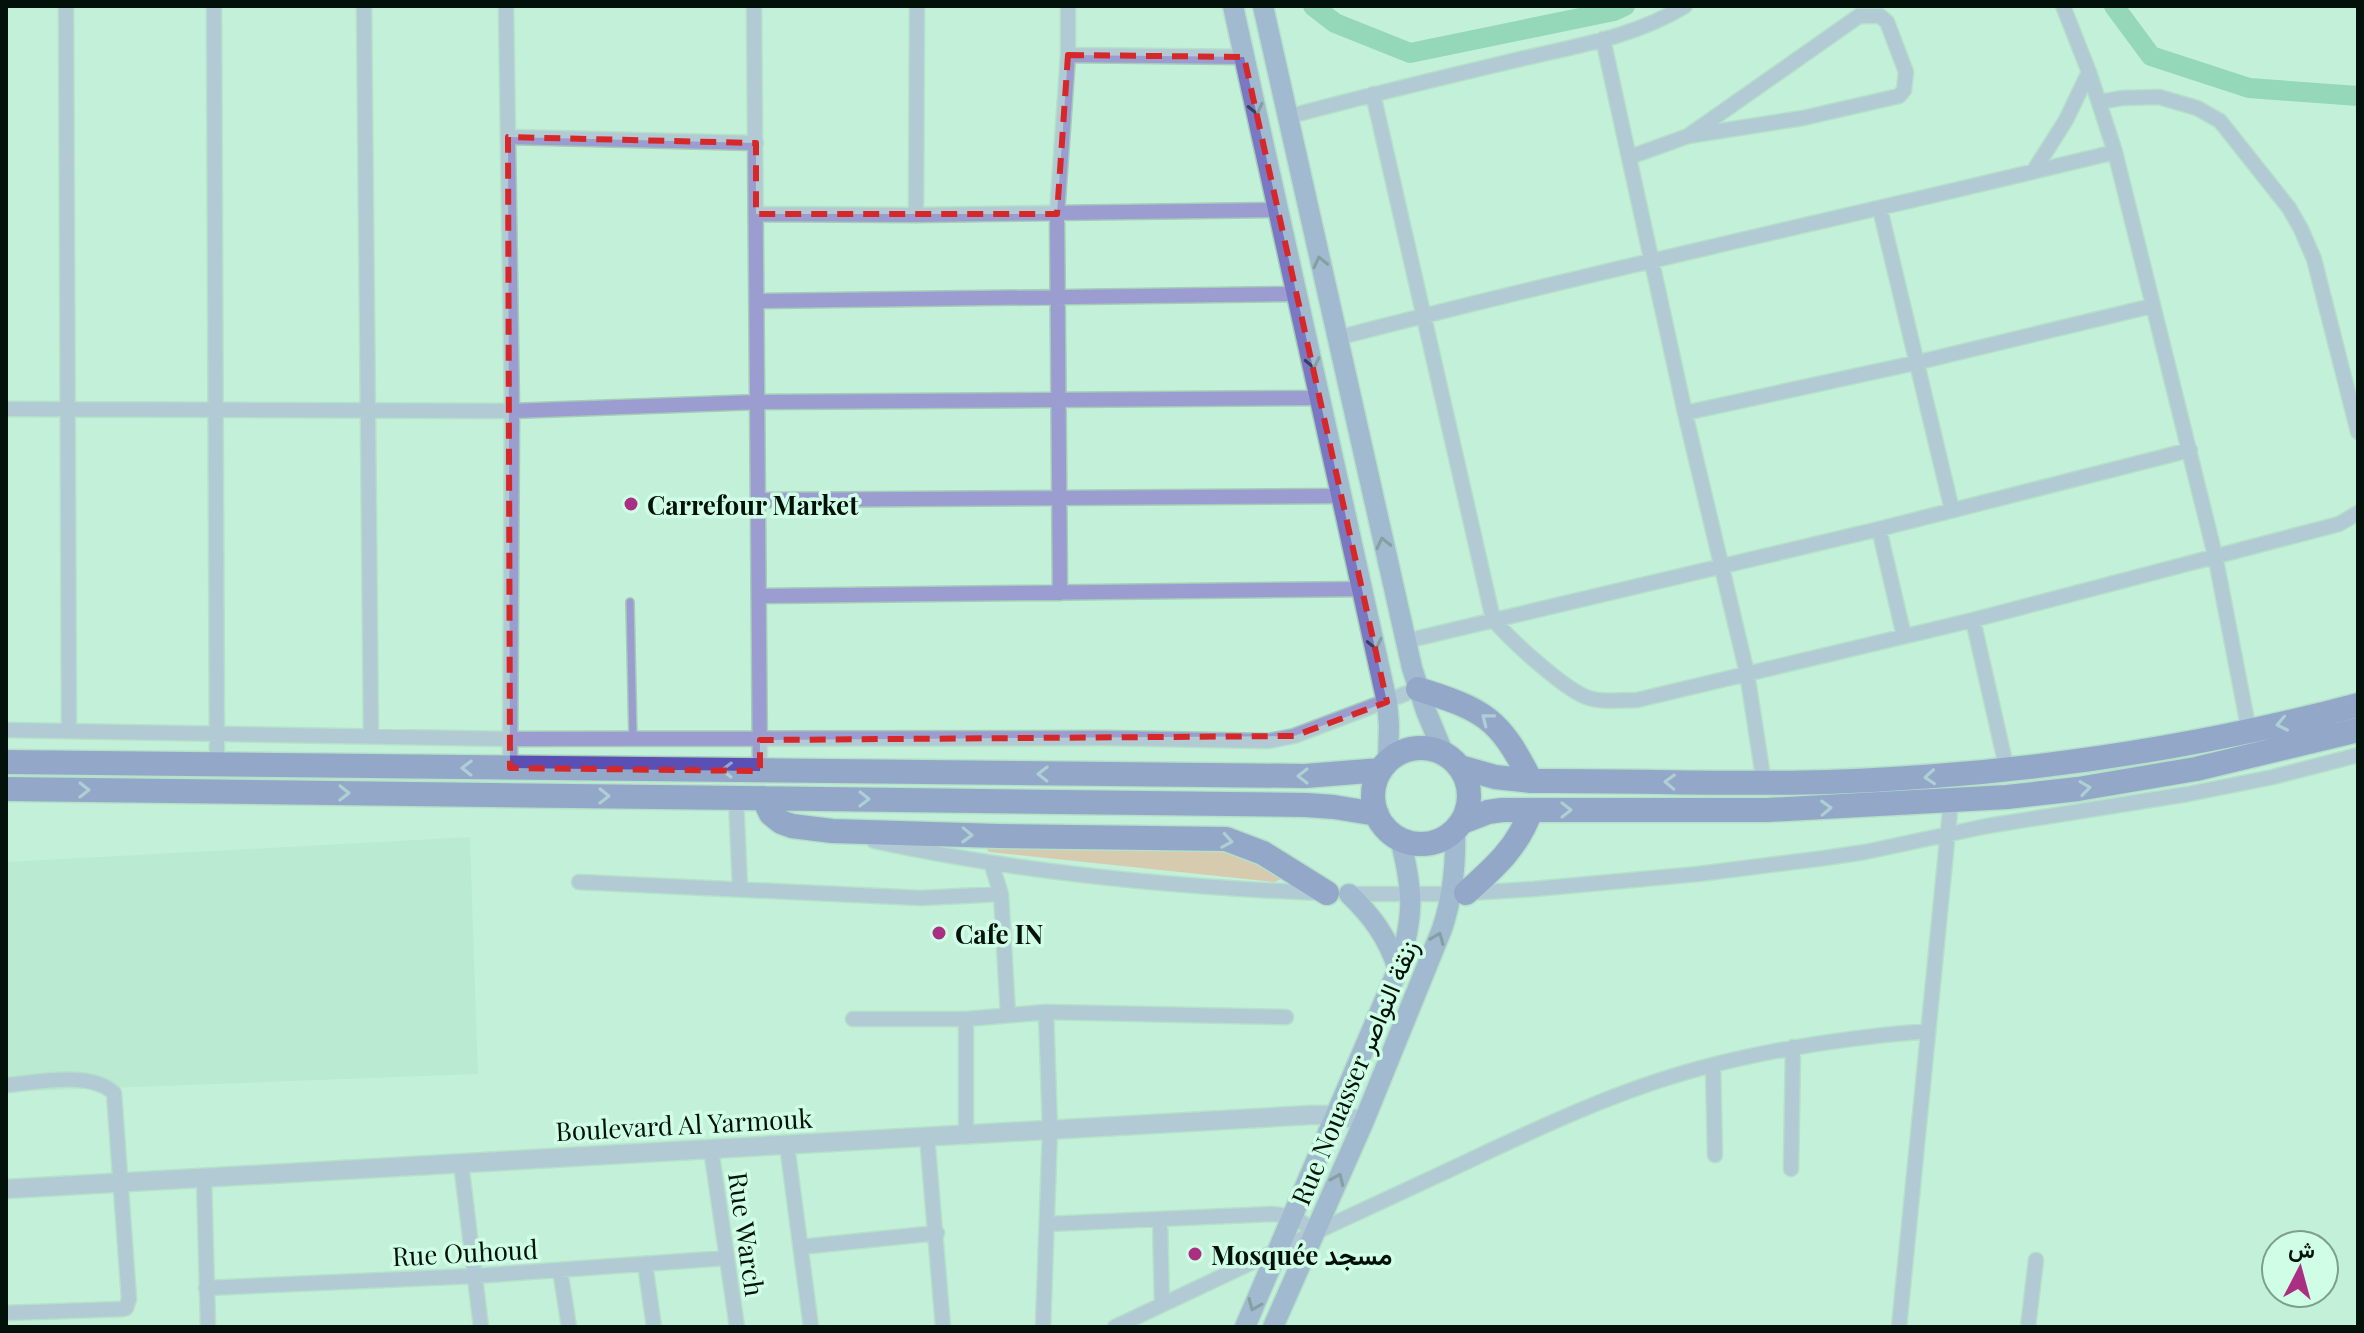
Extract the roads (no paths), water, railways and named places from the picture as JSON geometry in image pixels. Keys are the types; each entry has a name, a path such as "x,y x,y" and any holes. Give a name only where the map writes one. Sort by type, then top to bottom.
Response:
{"highway":[{"path":"1418,689 1468,706 1492,722 1511,743 1531,781"},
{"path":"6,762 1330,776 1384,765 1398,754 1420,748 1495,777 1531,781 1764,783 1886,780 2044,767 2249,731 2358,705"},
{"path":"1384,765 1373,791 1377,814 1391,833 1400,839 1423,844 1445,838 1458,827 1488,812 1767,810 1951,801 2064,791 2255,756 2358,730"},
{"path":"1452,760 1469,789 1470,800 1458,827"},
{"path":"6,789 1306,805 1377,814"},
{"path":"763,798 771,814 781,822 832,831 1226,839 1263,853 1338,893"},
{"path":"1459,894 1495,867 1513,847 1531,810"}],"main road":[{"path":"1233,6 1387,702 1389,725 1384,765"},
{"path":"1263,6 1418,689 1452,760"},
{"name":"Rue Nouasser زنقة النواصر","path":"1273,1327 1459,894 1456,860 1458,827"},
{"path":"1245,1327 1398,969 1411,913 1409,870 1400,839"},
{"path":"1338,893 1379,928 1398,969"}],"street":[{"path":"66,6 69,731"},
{"path":"214,6 217,765"},
{"path":"364,6 371,735"},
{"path":"506,6 512,411 510,768"},
{"path":"754,6 760,771"},
{"path":"916,215 917,6"},
{"path":"1060,593 1057,214 1068,55 1068,6"},
{"path":"1287,117 1603,39 1645,25 1685,6"},
{"path":"2063,6 2100,102 2115,152 2215,555 2249,731"},
{"path":"1630,157 1688,136 1803,118 1899,96 1904,90 1906,72 1887,22 1880,16 1859,16 1688,136"},
{"path":"1603,39 1685,413 1747,673 1764,783"},
{"path":"1068,55 1244,57"},
{"path":"2033,172 2066,120 2089,72"},
{"path":"1373,94 1493,619 1568,687 1589,698 1637,700 1973,620 2339,524 2358,513"},
{"path":"2100,102 2159,97 2197,108 2220,121 2289,208 2314,259 2358,432"},
{"path":"508,137 756,143"},
{"path":"1337,338 1652,259 1880,209 2115,152"},
{"path":"1880,209 1952,510"},
{"path":"756,214 1279,210"},
{"path":"757,301 1297,294"},
{"path":"1685,413 1915,363 2152,306"},
{"path":"6,409 512,411 758,402 1320,398"},
{"path":"1406,641 1879,529 2190,450"},
{"path":"758,500 1342,496"},
{"path":"1879,529 1904,636"},
{"path":"759,596 1363,589"},
{"path":"1973,620 2007,770"},
{"path":"6,730 509,739 1105,738 1268,741 1294,736 1418,689"},
{"path":"832,831 991,863 1148,882 1338,893 1459,894 1618,882 1865,852 1987,826 2188,794 2273,777 2358,755"},
{"path":"736,798 740,888"},
{"path":"1899,1327 1951,801"},
{"path":"991,863 1001,894 1008,1015"},
{"path":"579,882 921,898 1001,894"},
{"path":"1043,1327 1050,1129 1046,1012"},
{"path":"853,1019 966,1019 1046,1012 1286,1017"},
{"path":"966,1019 966,1134"},
{"path":"1115,1327 1590,1106 1644,1086 1713,1065 1793,1047 1928,1031"},
{"path":"1791,1169 1793,1047"},
{"path":"1713,1065 1715,1155"},
{"path":"6,1085 86,1079 105,1085 114,1093 129,1299 126,1308 6,1313"},
{"name":"Boulevard Al Yarmouk","path":"6,1189 1310,1115 1336,1115 1364,1121"},
{"path":"927,1136 943,1327"},
{"path":"787,1145 811,1327"},
{"name":"Rue Warch","path":"711,1149 737,1327"},
{"path":"461,1163 481,1327"},
{"path":"204,1178 208,1327"},
{"path":"1047,1224 1262,1214 1292,1217 1314,1233"},
{"path":"1160,1219 1162,1305"},
{"path":"800,1247 937,1233"},
{"name":"Rue Ouhoud","path":"206,1288 474,1276 726,1258"},
{"path":"2028,1327 2036,1260"},
{"path":"645,1264 654,1327"},
{"path":"560,1270 569,1327"}],"lane":[{"path":"630,602 633,740"}],"waterway":[{"path":"1313,6 1335,23 1410,53 1614,11 1625,6"},
{"path":"2114,6 2151,56 2249,88 2358,96"}],"place":[{"name":"Carrefour Market","path":"631,504"},
{"name":"Cafe IN","path":"939,933"},
{"name":"Mosquée مسجد","path":"1195,1254"}]}
